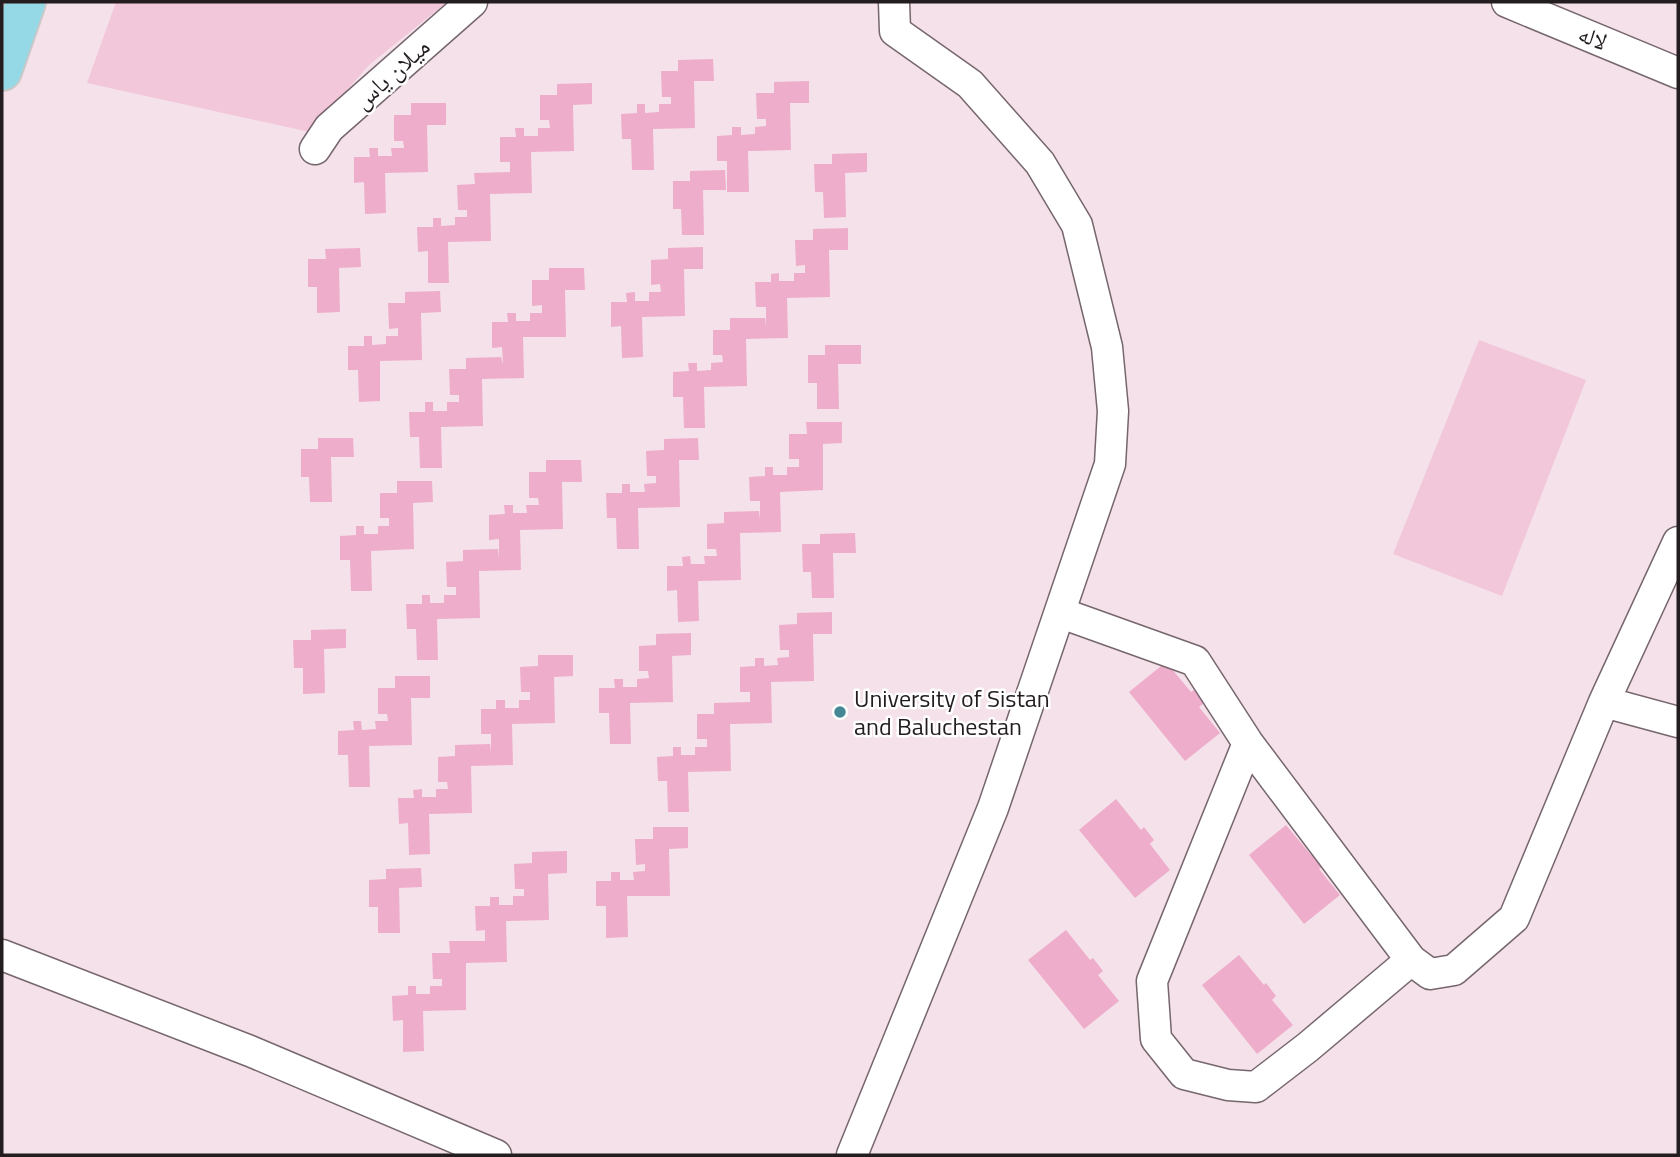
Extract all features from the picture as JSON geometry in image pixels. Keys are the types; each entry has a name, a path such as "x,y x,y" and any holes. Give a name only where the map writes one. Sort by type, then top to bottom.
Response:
{"main road":[{"path":"2,71 26,2"}],"street":[{"name":"میلان یاس","path":"315,149 329,128 472,2"},
{"path":"852,1155 993,808 1110,464 1113,411 1107,346 1077,225 1040,163 970,84 895,31 894,2"},
{"name":"لاله","path":"1507,2 1678,73"},
{"path":"1061,613 1195,661 1248,743 1411,960 1430,974 1454,970 1514,918 1604,702 1678,542"},
{"path":"1604,702 1678,722"},
{"path":"1248,743 1152,981 1156,1039 1184,1074 1228,1085 1256,1087 1411,960"},
{"path":"2,955 250,1051 496,1155"}],"shaded area":[{"path":"116,2 447,2 369,65 310,132 87,83"},
{"path":"1479,340 1586,380 1502,596 1393,554"}],"building":[{"path":"713,59 714,81 694,81 695,128 653,129 654,170 632,170 631,139 622,139 621,114 637,113 637,104 645,104 645,113 659,112 659,104 671,104 671,97 662,97 661,71 678,71 678,60"},
{"path":"809,81 809,103 790,103 791,150 748,151 749,192 727,192 727,161 717,161 717,136 732,135 732,127 741,127 741,135 755,134 755,127 766,126 766,119 757,119 756,93 774,93 774,82"},
{"path":"592,83 592,104 573,105 574,151 531,152 532,193 490,194 491,241 448,242 449,283 428,283 428,251 418,252 417,227 433,227 433,218 441,218 441,226 455,225 455,217 467,217 467,210 458,210 457,185 475,184 474,173 510,172 510,162 500,162 500,137 516,137 515,128 524,128 524,136 538,136 538,128 550,128 549,120 540,120 540,95 557,95 557,84"},
{"path":"411,103 446,103 446,125 427,125 428,172 385,173 386,213 365,214 364,182 354,183 354,157 370,157 369,148 378,148 378,156 392,156 391,148 404,148 403,141 394,141 394,115 411,115"},
{"path":"867,153 867,172 845,173 846,217 824,218 823,192 815,192 814,164 832,164 832,154"},
{"path":"725,170 726,190 703,190 704,235 682,235 681,209 673,209 673,181 690,181 690,171"},
{"path":"848,228 848,250 829,250 830,297 787,298 788,338 746,339 747,386 704,387 705,428 684,428 683,397 673,397 673,372 689,371 688,363 697,363 697,371 711,370 711,363 723,362 722,355 713,355 713,330 730,330 730,318 765,318 766,326 766,307 756,307 755,282 771,282 771,274 779,273 779,281 794,281 794,273 805,273 805,265 796,266 795,240 813,240 813,229"},
{"path":"703,247 703,269 684,269 685,316 642,317 643,357 622,358 621,326 611,327 611,302 627,302 626,293 635,292 635,301 649,301 649,292 661,292 660,284 651,285 651,260 668,259 668,248"},
{"path":"360,248 361,267 339,268 340,312 317,313 317,287 308,287 308,259 326,259 325,249"},
{"path":"549,268 584,268 585,290 565,290 566,337 523,337 524,378 482,379 483,426 441,427 442,468 420,468 419,437 410,437 409,412 425,412 425,402 433,402 433,411 447,411 447,402 459,402 459,395 450,395 449,369 466,369 466,358 501,357 503,364 502,347 492,348 492,322 508,322 507,313 516,313 516,321 530,321 530,313 542,313 542,305 532,306 532,280 549,280"},
{"path":"440,291 441,312 421,313 422,360 380,361 380,401 359,402 358,370 348,370 348,346 364,346 364,336 372,336 372,345 386,344 386,336 398,336 398,328 389,329 388,303 405,303 405,292"},
{"path":"825,345 861,345 861,364 838,364 839,409 817,409 817,383 808,383 808,355 825,355"},
{"path":"806,422 842,422 842,443 823,444 823,490 780,492 781,532 740,533 741,580 698,581 699,621 678,622 677,590 667,591 667,566 683,566 682,557 690,556 691,564 705,564 704,556 717,556 716,549 707,549 707,524 724,523 724,512 759,511 760,519 760,501 750,501 749,477 765,476 765,467 773,467 773,475 787,475 787,467 799,467 799,459 789,459 789,434 807,434"},
{"path":"318,438 353,438 354,457 331,457 332,502 310,502 309,477 301,477 301,449 318,449"},
{"path":"698,438 699,460 679,460 680,507 638,508 639,549 617,549 616,518 607,518 606,493 622,493 622,484 630,484 630,492 645,492 644,484 656,483 656,476 647,476 646,451 664,450 664,439"},
{"path":"546,460 581,460 582,482 562,482 563,529 520,530 521,570 479,571 480,618 437,619 438,660 417,660 416,629 407,629 406,604 422,604 422,595 430,595 430,603 444,603 444,595 456,595 456,587 447,587 446,562 463,561 463,550 498,549 499,558 499,539 489,540 489,515 505,514 504,505 513,505 513,513 527,513 526,505 539,505 538,498 529,498 529,472 546,472"},
{"path":"397,481 432,481 433,502 413,503 414,549 371,551 372,591 351,591 350,560 340,560 340,536 356,535 356,526 364,526 364,534 378,534 378,526 389,526 389,518 380,518 380,493 397,493"},
{"path":"855,533 856,553 833,553 834,598 812,598 811,572 803,572 802,544 820,544 820,534"},
{"path":"832,612 832,634 813,634 814,681 771,682 772,723 730,724 731,771 688,772 689,812 668,812 667,781 658,781 657,757 673,756 673,747 681,747 681,755 695,755 695,747 707,747 707,739 697,739 697,714 714,714 714,703 750,702 750,692 740,692 740,667 755,666 755,658 764,658 764,666 778,665 777,658 789,657 789,650 780,650 779,625 797,624 797,613"},
{"path":"346,629 346,648 324,649 325,693 303,694 303,668 294,668 293,640 311,640 311,630"},
{"path":"691,633 691,655 672,656 673,702 630,703 631,744 610,744 609,713 599,713 599,688 615,688 614,679 623,679 623,687 637,687 637,679 649,678 648,671 639,671 639,646 656,645 656,634"},
{"path":"538,655 573,655 573,676 554,677 555,723 512,724 513,765 471,766 472,813 429,814 430,854 409,855 408,823 399,824 398,798 414,798 413,790 422,789 422,797 436,797 436,789 448,789 447,782 438,782 438,757 455,756 455,745 490,744 491,752 491,734 481,734 481,709 496,709 496,700 505,700 505,708 519,708 519,700 530,700 530,692 521,692 520,667 538,666"},
{"path":"1166,662 1204,703 1199,707 1220,733 1185,761 1129,692"},
{"path":"395,676 430,676 430,698 411,698 412,745 369,746 370,787 349,787 348,755 338,755 338,731 354,730 353,721 361,721 362,730 376,729 375,721 388,721 387,714 378,714 378,688 395,688"},
{"path":"1116,799 1141,830 1144,827 1154,840 1150,844 1170,870 1135,898 1079,830"},
{"path":"1286,825 1311,855 1314,853 1324,865 1319,869 1340,895 1304,924 1249,855"},
{"path":"653,827 688,827 688,848 669,849 670,896 627,896 628,937 606,938 606,906 596,906 596,881 611,881 611,872 620,872 620,880 634,880 633,872 645,871 645,864 636,865 635,839 653,839"},
{"path":"567,851 567,873 548,874 549,920 506,921 507,962 466,963 466,1010 423,1011 424,1051 403,1052 403,1020 393,1021 392,996 408,995 408,986 416,986 416,994 430,994 430,986 442,986 442,979 433,979 432,953 450,953 449,941 485,941 485,930 476,931 475,906 490,906 490,897 499,897 499,905 513,905 513,896 524,896 524,889 515,889 514,864 532,863 532,852"},
{"path":"421,868 422,887 399,888 400,933 378,933 378,907 369,907 369,880 386,879 386,869"},
{"path":"1066,930 1090,960 1093,958 1103,971 1098,975 1119,1001 1084,1029 1028,960"},
{"path":"1239,955 1264,985 1266,983 1276,996 1272,1000 1293,1025 1257,1054 1202,985"}],"place":[{"name":"University of Sistan and Baluchestan","path":"840,712"}]}
